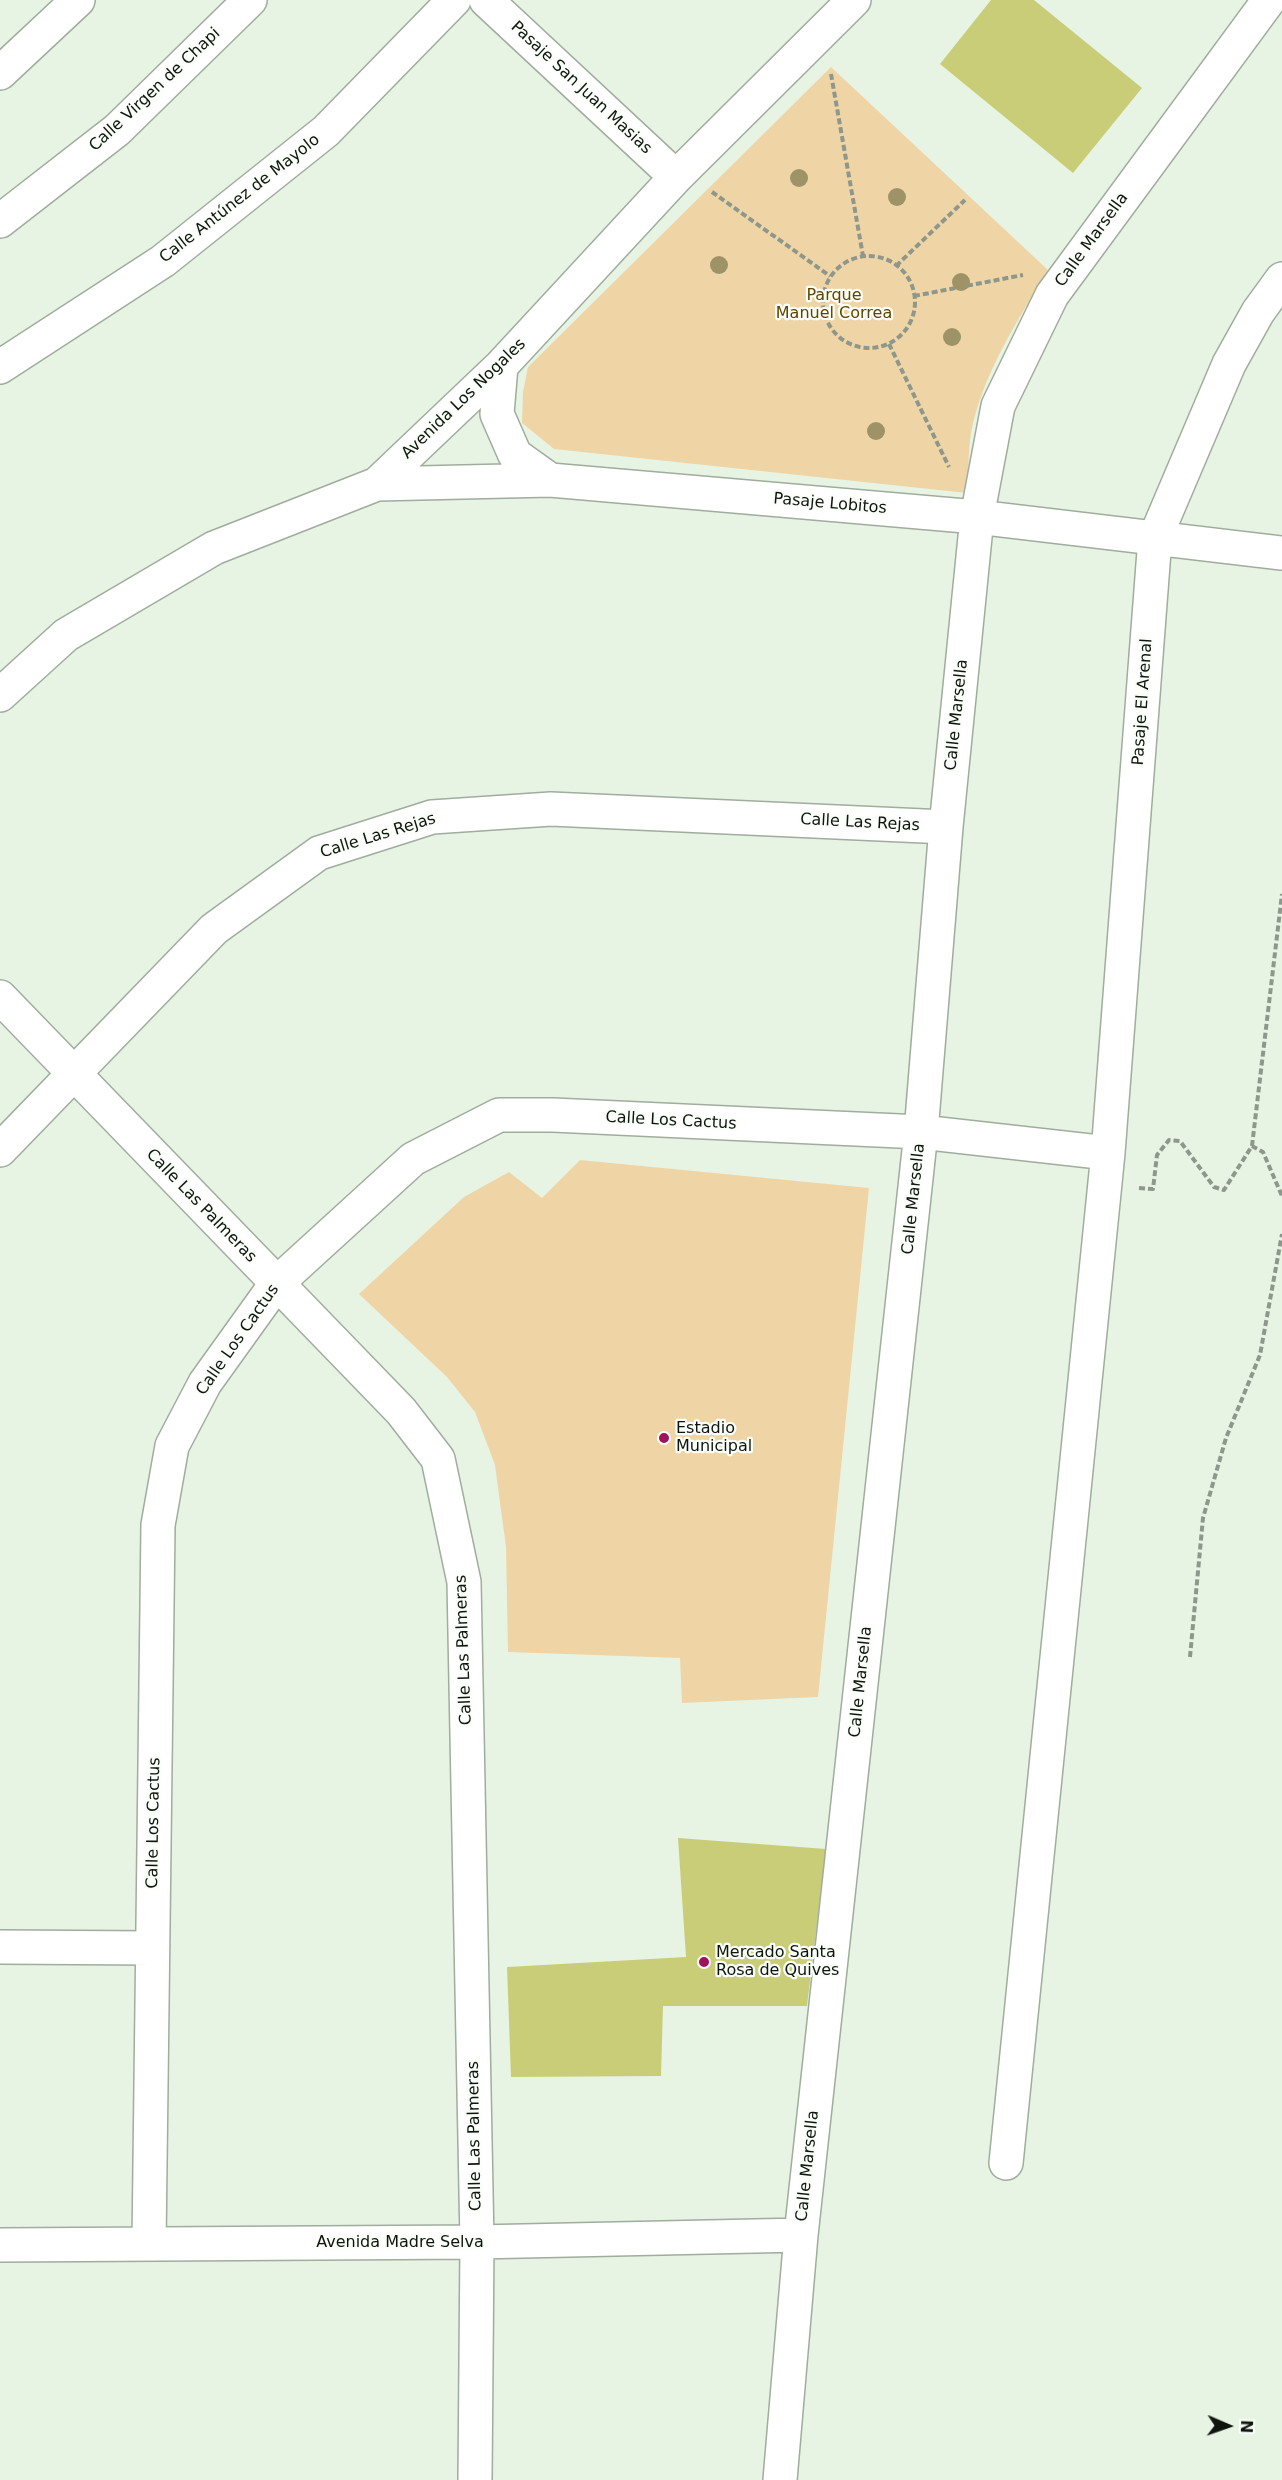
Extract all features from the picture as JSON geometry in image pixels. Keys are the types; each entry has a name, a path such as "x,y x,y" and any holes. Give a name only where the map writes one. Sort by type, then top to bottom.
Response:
{"street":[{"path":"0,73 78,0"},
{"name":"Calle Virgen de Chapi","path":"0,221 117,130 250,0"},
{"name":"Calle Antúnez de Mayolo","path":"0,367 163,261 326,131 454,0"},
{"name":"Pasaje San Juan Masias","path":"486,0 676,177"},
{"name":"Avenida Los Nogales","path":"0,695 66,634 214,548 377,484 501,366 676,177 854,0"},
{"name":"Calle Marsella","path":"780,2480 801,2235 921,1132 946,827 977,517 998,406 1052,295 1269,0"},
{"name":"Pasaje El Arenal","path":"1006,2163 1108,1153 1155,538 1228,364 1258,312 1282,279"},
{"path":"501,366 496,414 515,455 550,480"},
{"name":"Pasaje Lobitos","path":"377,484 550,480 977,517 1282,553"},
{"name":"Calle Las Rejas","path":"0,1150 214,929 319,853 432,817 551,808 946,827"},
{"name":"Calle Las Palmeras","path":"0,997 400,1411 438,1460 464,1582 477,2242 476,2480"},
{"name":"Calle Los Cactus","path":"149,2244 158,1525 172,1446 205,1383 276,1284 412,1159 499,1115 553,1115 921,1132 1108,1153"},
{"path":"0,1947 152,1948"},
{"name":"Avenida Madre Selva","path":"0,2245 477,2242 801,2235"}],"path":[{"path":"826,28 831,72 863,256"},
{"path":"712,192 830,276"},
{"path":"896,266 965,200"},
{"path":"863,256 877,257 896,266 910,282 914,296 914,310 910,324 889,344 875,349 860,348 846,343 834,333 826,320 823,305 824,290 830,276 850,260 863,256"},
{"path":"914,296 1029,274"},
{"path":"889,344 958,485 977,517"},
{"path":"1153,1189 1157,1155 1169,1140 1180,1141 1214,1187 1224,1190 1252,1146 1282,894"},
{"path":"1252,1146 1263,1152 1282,1196"},
{"path":"1190,1657 1203,1518 1226,1438 1260,1355 1282,1234"}],"green space":[{"name":"Parque Manuel Correa","path":"831,67 1048,270 1002,348 983,390 971,433 967,493 554,449 522,423 523,392 528,367"},
{"name":"Estadio Municipal","path":"580,1160 869,1188 818,1697 682,1703 680,1658 508,1652 506,1547 495,1465 475,1412 447,1377 359,1294 464,1197 509,1172 542,1198"}],"building":[{"path":"991,0 1034,0 1142,88 1073,173 940,64"},
{"name":"Mercado Santa Rosa de Quives","path":"678,1838 826,1849 807,2006 663,2006 661,2076 511,2077 507,1967 686,1957"}],"place":[{"name":"Estadio Municipal","path":"664,1438"},
{"name":"Mercado Santa Rosa de Quives","path":"704,1962"}]}
